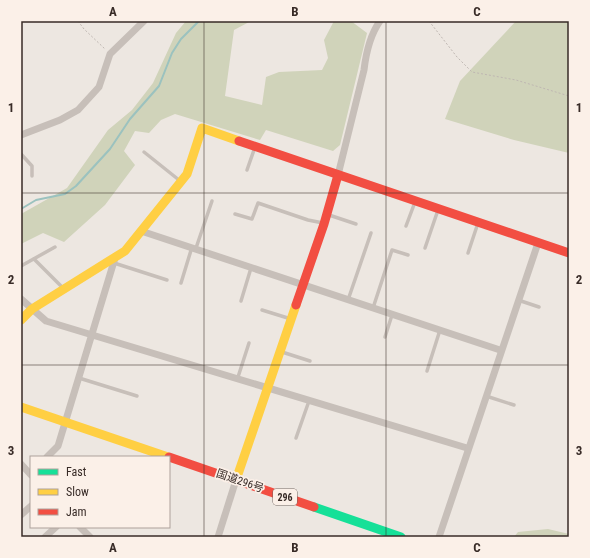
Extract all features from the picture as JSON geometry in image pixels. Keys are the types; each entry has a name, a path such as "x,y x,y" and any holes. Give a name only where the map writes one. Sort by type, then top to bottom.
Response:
{"main road":[{"path":"21,320 32,309 64,288 115,261 125,251 182,182 187,174 202,128 569,253"},
{"path":"236,480 304,284 338,175"},
{"name":"国道296号","path":"21,407 166,456"},
{"name":"国道296号","path":"170,457 401,537"}],"street":[{"path":"21,135 60,120 78,110 99,87 110,54 144,21"},
{"path":"338,175 364,70 365,56 374,30 380,21"},
{"path":"141,231 194,247 392,315 500,350"},
{"path":"439,537 500,350 538,243"},
{"path":"48,456 58,446 115,261"},
{"path":"21,299 46,321 236,377 467,448"},
{"path":"218,537 236,480"},
{"path":"21,515 30,507"},
{"path":"45,537 55,528"},
{"path":"81,528 90,537"}],"lane":[{"path":"247,170 255,146"},
{"path":"144,152 182,182"},
{"path":"21,154 32,166 32,176"},
{"path":"181,283 212,201"},
{"path":"406,226 415,201"},
{"path":"235,214 252,219 258,203 308,220 325,219 356,224"},
{"path":"425,248 439,209"},
{"path":"468,253 478,222"},
{"path":"348,300 371,233"},
{"path":"21,266 55,247"},
{"path":"373,308 392,250 408,255"},
{"path":"34,259 64,288"},
{"path":"115,261 167,280"},
{"path":"240,301 251,267"},
{"path":"518,300 539,307"},
{"path":"262,310 292,319"},
{"path":"385,337 392,315"},
{"path":"427,370 440,330"},
{"path":"232,384 249,343"},
{"path":"281,352 310,361"},
{"path":"79,378 137,396"},
{"path":"485,396 514,406"},
{"path":"296,438 310,400"}],"path":[{"path":"78,21 84,29 110,54"},
{"path":"429,21 457,57 472,72 516,80 569,96"}],"green space":[{"path":"186,21 251,21 234,30 225,96 262,105 266,77 279,72 322,70 328,58 324,40 334,21 351,21 367,33 340,145 333,151 266,130 260,140 175,114 161,120 149,133 135,131 124,151 135,165 105,205 64,242 43,233 21,244 21,214 67,188 108,130 132,110 153,83 176,33"},
{"path":"516,21 569,21 569,153 514,140 445,119 460,81"},
{"path":"548,529 569,534 569,537 514,537 518,532"}],"waterway":[{"path":"21,209 36,200 65,194 76,186 110,149 130,119 159,86 172,53 181,39 199,21"}],"traffic: fast":[{"path":"314,507 401,537"}],"traffic: slow":[{"path":"21,320 32,309 125,251 187,174 202,128 239,141"},
{"path":"236,480 296,305"},
{"path":"21,407 165,456"}],"traffic: jam":[{"path":"239,141 569,253"},
{"path":"296,305 324,224 338,175"},
{"path":"170,457 314,507"}]}
